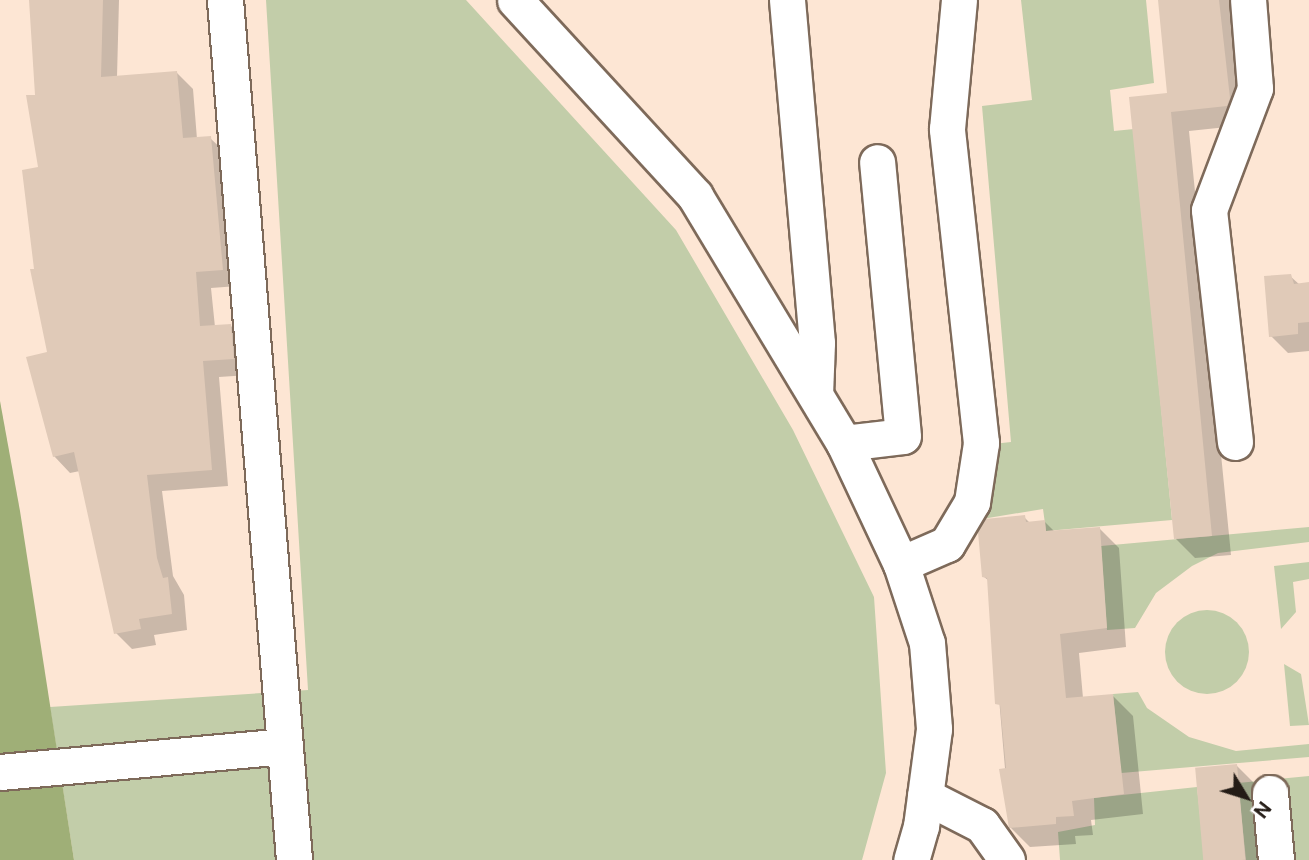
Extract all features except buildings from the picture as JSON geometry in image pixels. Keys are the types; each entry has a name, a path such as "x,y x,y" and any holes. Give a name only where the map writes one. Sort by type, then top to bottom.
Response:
{"lane":[{"path":"225,0 294,860"},
{"path":"514,0 695,196 844,443 901,564 927,643 934,729 925,796 911,860"},
{"path":"787,0 817,344 815,394"},
{"path":"901,564 947,544 972,502 981,443 947,129 959,0"},
{"path":"1235,442 1209,210 1255,88 1248,0"},
{"path":"844,443 903,436 877,162"},
{"path":"1,772 285,746"},
{"path":"1270,793 1276,860"},
{"path":"925,796 982,825 1007,860"}],"green space":[{"path":"266,0 466,0 676,230 793,430 874,597 886,773 862,860 74,860 50,707 308,690"},
{"path":"1021,0 1146,0 1154,83 1110,90 1114,131 1134,129 1172,520 1046,531 1043,509 976,520 993,444 1011,442 982,106 1032,100"},
{"path":"0,401 20,511 74,860 0,860"},
{"path":"1309,527 1309,542 1218,553 1192,566 1156,593 1135,628 1107,630 1101,546"},
{"path":"1309,562 1309,579 1293,582 1296,612 1281,629 1274,566"},
{"path":"1199,610 1215,610 1231,617 1242,628 1249,644 1246,668 1237,682 1215,694 1199,694 1183,687 1172,676 1165,660 1165,644 1172,628 1183,617"},
{"path":"1284,664 1301,674 1309,725 1290,726"},
{"path":"1138,692 1147,708 1189,737 1236,751 1309,744 1309,757 1121,773 1113,694"},
{"path":"1309,776 1309,860 1246,860 1238,783"},
{"path":"1197,787 1205,860 1060,860 1058,832 1095,825 1094,798"}]}
